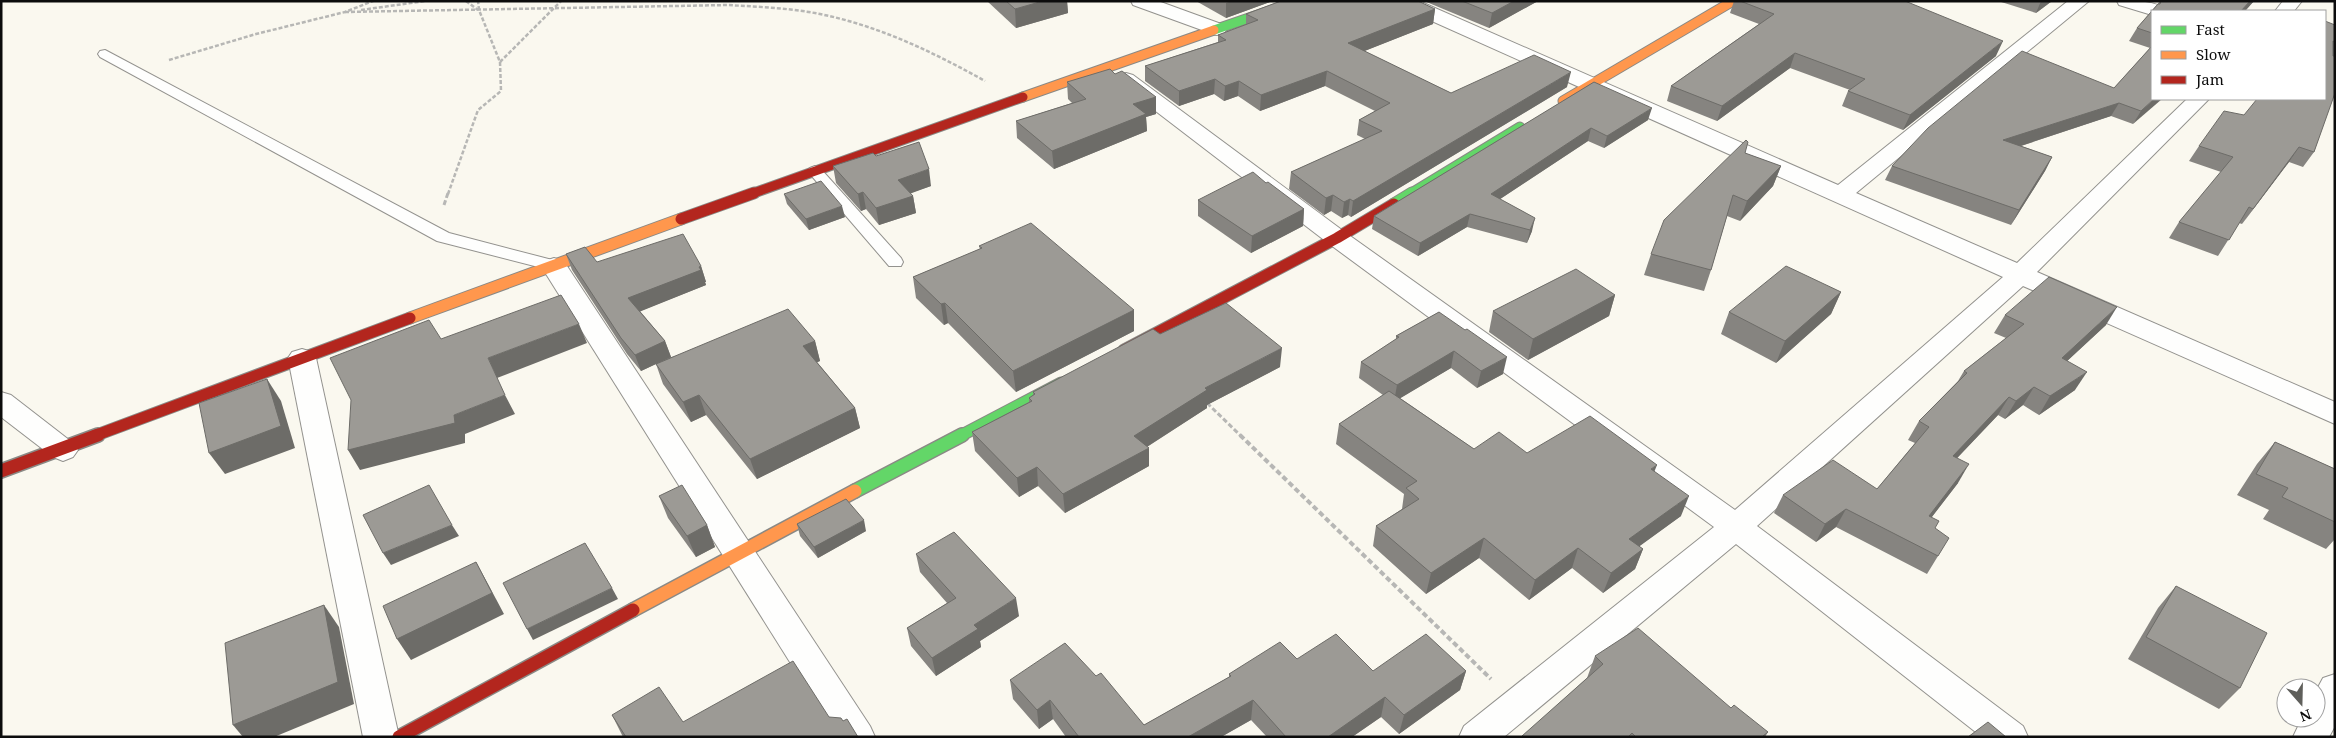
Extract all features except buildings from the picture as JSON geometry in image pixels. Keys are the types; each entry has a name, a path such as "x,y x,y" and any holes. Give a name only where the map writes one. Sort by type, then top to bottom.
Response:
{"street":[{"path":"1140,1 1218,29"},
{"path":"1,472 302,358 815,171 1298,1"},
{"path":"1403,1 2335,414"},
{"path":"1557,105 1733,1"},
{"path":"1839,195 2080,1"},
{"path":"2126,1 2155,10"},
{"path":"1109,66 1337,238 1736,527 2010,737"},
{"path":"1477,737 1736,527 2020,275 2198,100"},
{"path":"1116,354 1337,238 1531,120"},
{"path":"554,266 857,737"},
{"path":"302,358 382,737"},
{"path":"399,737 738,552 1072,377"},
{"path":"1,402 63,450"},
{"path":"2311,737 2335,689"}],"lane":[{"path":"105,54 443,237 554,266"},
{"path":"815,171 895,262"}],"path":[{"path":"345,12 373,1"},
{"path":"135,70 256,34 345,12 425,1"},
{"path":"466,1 479,10"},
{"path":"435,232 478,110 500,91 500,62 479,10 478,1"},
{"path":"500,62 561,1"},
{"path":"728,1 729,5"},
{"path":"345,12 729,5 778,8 822,14 863,26 935,53 1016,99"},
{"path":"1205,401 1516,704"}],"traffic: fast":[{"path":"1214,30 1298,1"},
{"path":"1394,204 1520,127"},
{"path":"855,491 1061,383"}],"traffic: slow":[{"path":"1563,101 1733,1"},
{"path":"1023,97 1214,30"},
{"path":"410,318 681,219"},
{"path":"633,610 855,491"}],"traffic: jam":[{"path":"681,219 1023,97"},
{"path":"1124,350 1337,238 1394,204"},
{"path":"1,471 410,318"},
{"path":"399,737 633,610"}]}
